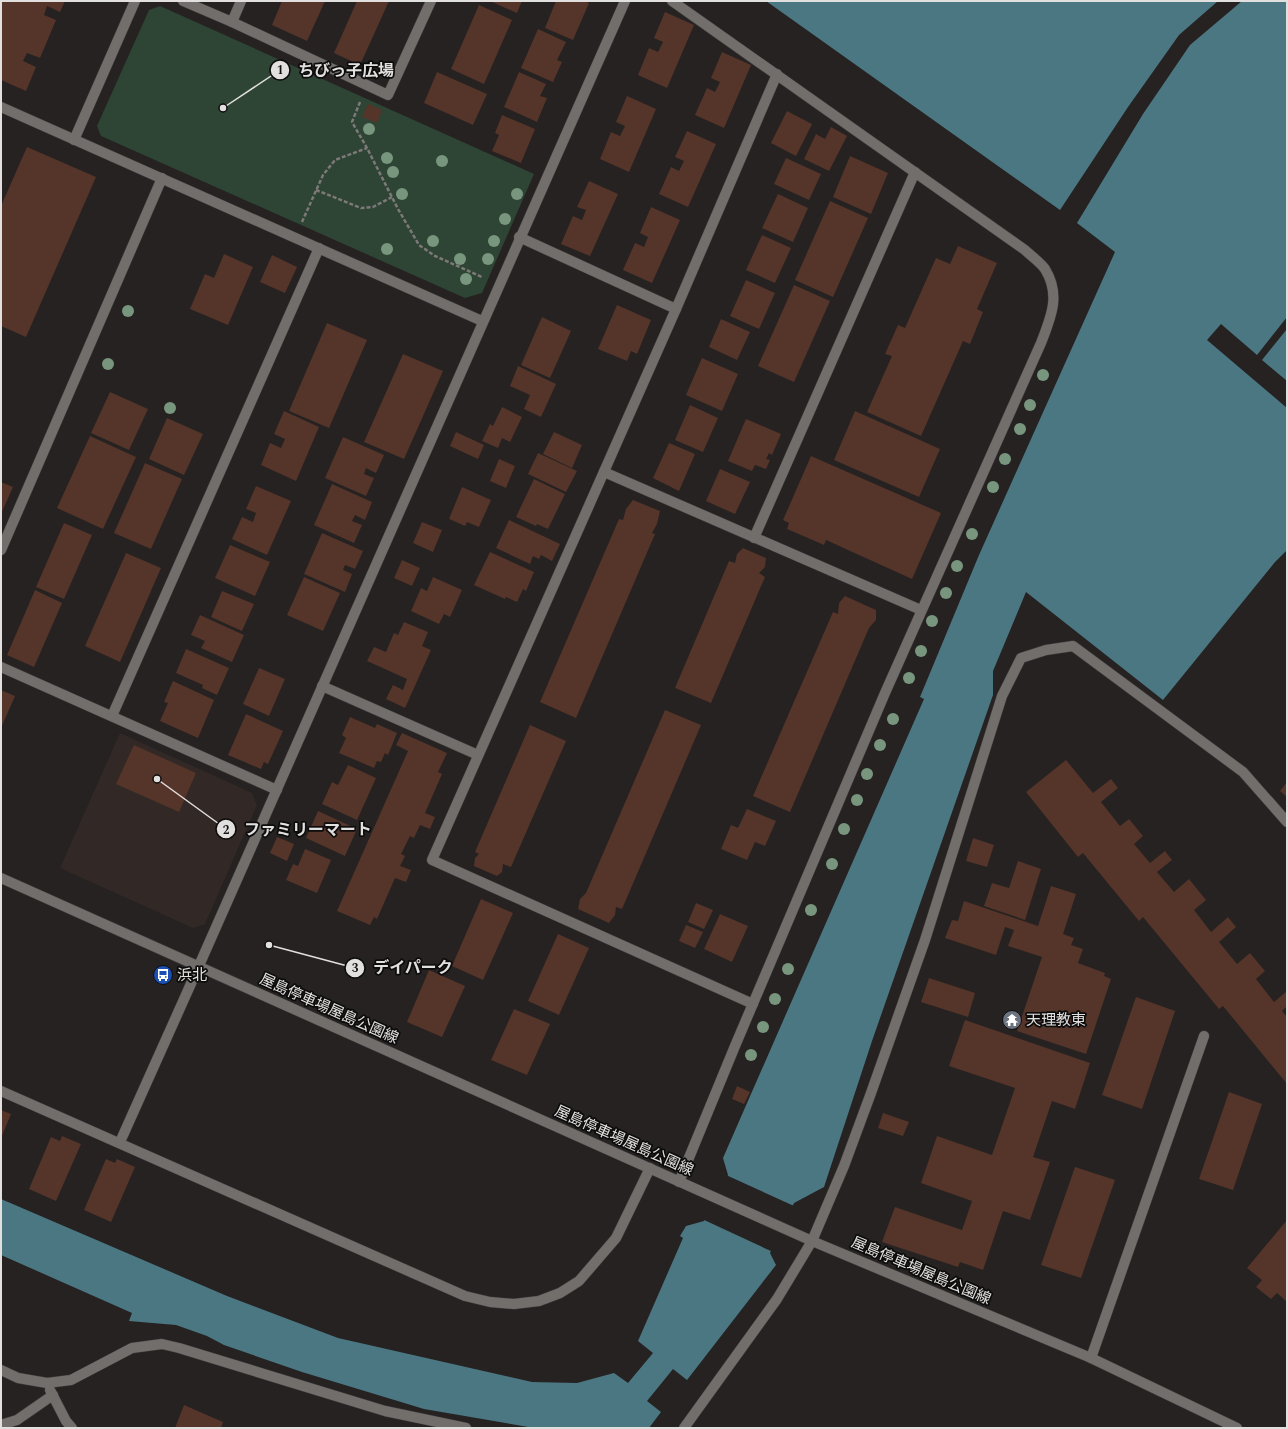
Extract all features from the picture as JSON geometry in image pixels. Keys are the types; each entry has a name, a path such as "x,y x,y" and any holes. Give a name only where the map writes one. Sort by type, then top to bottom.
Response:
{"street":[{"path":"74,140 135,1"},
{"path":"183,1 232,22 388,95 431,1"},
{"path":"232,22 241,1"},
{"path":"120,1142 199,967 519,237 625,1"},
{"path":"672,1 777,74 1030,255 1044,268 1051,282 1054,300 1052,317 921,610 752,1004 679,1182"},
{"path":"752,1004 432,860 676,309 777,74"},
{"path":"1,107 482,321"},
{"path":"754,538 915,172"},
{"path":"2,545 162,178"},
{"path":"519,237 676,309"},
{"path":"112,716 320,248"},
{"path":"604,472 921,610"},
{"path":"684,1428 777,1299 812,1241 844,1166 926,940 1002,696 1021,658 1046,650 1073,646 1243,772 1287,822"},
{"path":"1,667 277,790"},
{"path":"322,686 478,755"},
{"name":"屋島停車場屋島公園線","path":"1,878 812,1241 1091,1358 1237,1428"},
{"path":"1091,1358 1204,1036"},
{"path":"1,1091 120,1142 465,1296 490,1302 508,1303 539,1301 560,1293 579,1281 616,1238 650,1168"},
{"path":"1,1370 18,1378 47,1383 71,1380 132,1348 162,1344 385,1411 466,1428"},
{"path":"47,1383 66,1421 72,1428"},
{"path":"1,1425 17,1420 53,1395"}],"path":[{"path":"367,85 352,122 419,245 435,256 484,278"},
{"path":"301,223 323,175 335,160 367,148"},
{"path":"316,190 361,208 373,207 392,197"}],"shaded area":[{"path":"120,733 252,793 257,805 205,924 193,928 60,868"}],"green space":[{"path":"160,6 534,174 482,293 465,298 101,136 97,126 149,10"}],"water":[{"path":"766,1 1218,1 1179,35 1128,107 1060,210"},
{"path":"1242,1 1287,1 1287,317 1257,355 1221,324 1207,340 1287,408 1287,550 1275,562 1163,700 1026,592 993,671 993,695 872,1041 824,1187 794,1203 770,1253 776,1265 687,1380 673,1369 647,1401 661,1412 649,1428 534,1428 424,1409 302,1372 224,1345 207,1336 176,1325 129,1321 132,1313 1,1255 1,1199 227,1296 338,1338 532,1382 577,1383 614,1373 628,1383 653,1353 638,1341 683,1238 680,1236 686,1226 704,1221 728,1175 723,1158 924,699 920,697 979,555 1115,252 1077,223 1143,114 1190,45"},
{"path":"1287,329 1287,381 1262,360"}],"pier":[{"path":"726,1175 794,1206 773,1252 702,1219"}],"building":[{"path":"1,1 65,1 60,12 47,6 44,15 56,20 40,58 27,53 23,61 36,67 26,91 1,80"},
{"path":"282,1 325,1 307,41 272,25"},
{"path":"357,1 389,1 360,65 334,53"},
{"path":"490,1 522,1 517,13"},
{"path":"556,1 584,1 589,3 573,40 545,28"},
{"path":"479,5 512,20 484,84 451,69"},
{"path":"665,12 694,25 667,88 638,75 649,48 658,52 663,42 654,38"},
{"path":"538,29 566,42 557,60 562,62 553,82 521,68"},
{"path":"722,52 751,65 724,128 695,115 707,88 715,92 720,82 711,78"},
{"path":"437,72 487,94 473,125 424,103"},
{"path":"519,72 546,84 540,96 547,98 537,122 504,107"},
{"path":"627,96 656,109 629,172 600,159 611,132 620,136 625,126 616,122"},
{"path":"368,104 382,110 377,123 362,117"},
{"path":"787,111 812,124 796,156 771,143"},
{"path":"502,115 535,129 521,163 492,151 499,135 495,133"},
{"path":"831,127 847,136 829,171 804,159 816,134 825,139"},
{"path":"687,131 716,144 688,207 659,194 671,167 679,171 684,161 675,157"},
{"path":"27,147 96,177 26,337 1,326 1,206"},
{"path":"850,156 888,173 871,214 833,197"},
{"path":"786,158 821,174 809,200 774,184"},
{"path":"589,181 618,194 590,256 561,244 573,216 582,220 586,210 577,207"},
{"path":"778,194 808,208 793,242 762,228"},
{"path":"830,201 868,218 833,297 795,280"},
{"path":"651,207 680,220 652,283 623,270 635,243 644,247 648,237 640,233"},
{"path":"762,235 791,248 775,283 746,270"},
{"path":"958,246 997,263 977,309 983,312 970,344 963,341 921,436 867,412 892,356 885,354 898,325 905,328 936,258 950,264"},
{"path":"224,254 253,267 228,325 190,309 205,274 214,278"},
{"path":"272,255 297,267 285,293 260,282"},
{"path":"746,280 775,293 759,329 730,316"},
{"path":"794,285 830,301 794,382 758,366"},
{"path":"617,305 651,320 637,354 631,351 627,361 598,349"},
{"path":"542,317 571,331 550,378 521,365"},
{"path":"721,319 750,332 737,360 709,347"},
{"path":"327,323 367,340 329,428 289,411"},
{"path":"403,354 443,371 404,459 364,442"},
{"path":"702,358 738,374 722,411 686,395"},
{"path":"518,366 556,384 541,417 524,409 530,395 510,386"},
{"path":"110,392 148,409 129,450 91,433"},
{"path":"690,405 718,418 703,452 675,440"},
{"path":"502,407 522,417 510,442 502,438 498,448 482,441 490,424 493,426"},
{"path":"284,411 319,427 296,481 261,465 270,443 281,448 285,439 274,434"},
{"path":"855,411 940,449 919,497 834,460"},
{"path":"167,418 203,434 184,475 149,459"},
{"path":"746,419 781,434 772,455 769,453 766,459 770,460 766,469 755,465 752,471 728,461"},
{"path":"456,432 484,445 478,459 450,446"},
{"path":"554,432 582,445 572,468 543,454"},
{"path":"90,436 136,457 103,529 57,508"},
{"path":"343,437 384,455 376,473 366,468 364,474 374,478 366,496 325,478"},
{"path":"669,443 695,454 679,491 653,478"},
{"path":"538,453 577,471 566,492 528,474"},
{"path":"811,456 941,513 912,579 826,540 824,545 787,529 789,523 783,520"},
{"path":"499,459 515,466 506,488 490,481"},
{"path":"145,463 182,479 151,549 114,533"},
{"path":"720,469 750,482 735,514 706,501"},
{"path":"534,479 565,494 548,529 537,524 536,526 516,517"},
{"path":"1,482 13,487 1,514"},
{"path":"332,484 372,502 365,520 355,515 352,521 362,525 354,543 314,525"},
{"path":"256,486 291,501 267,555 232,539 242,517 253,522 256,513 246,509"},
{"path":"462,487 491,500 479,527 467,522 465,526 449,519"},
{"path":"633,500 660,511 657,524 652,533 655,534 576,718 540,702 619,519 623,520 626,509"},
{"path":"509,520 560,544 552,561 541,555 539,559 533,556 530,564 496,548"},
{"path":"422,522 442,530 433,552 413,543"},
{"path":"64,523 92,535 64,599 36,587"},
{"path":"322,533 363,551 355,569 345,565 343,570 352,574 345,592 304,574"},
{"path":"230,545 270,562 255,596 215,578"},
{"path":"743,548 766,558 765,567 759,573 765,577 711,703 675,688 729,561 735,563 737,554"},
{"path":"490,552 534,572 526,591 523,589 517,602 506,597 505,599 474,585"},
{"path":"126,553 161,568 120,662 85,646"},
{"path":"402,560 420,568 412,586 394,578"},
{"path":"304,577 340,593 323,631 287,615"},
{"path":"433,577 462,590 450,617 444,614 439,624 411,611 421,588 427,591"},
{"path":"35,590 62,603 34,667 7,655"},
{"path":"222,591 254,604 242,631 211,617"},
{"path":"845,596 876,610 876,620 869,628 790,812 753,796 833,612 838,614 839,603"},
{"path":"200,615 244,635 232,662 201,648 205,641 191,635"},
{"path":"404,622 428,632 422,646 431,650 405,708 386,699 393,685 403,690 407,679 367,661 374,647 386,652 394,633 398,635"},
{"path":"186,649 229,668 217,695 202,688 203,685 176,673"},
{"path":"259,668 285,679 269,716 243,704"},
{"path":"173,681 214,700 198,738 160,721 168,703 164,702"},
{"path":"1,690 15,696 1,728"},
{"path":"665,710 701,725 622,909 616,907 615,915 609,923 578,909 580,899 586,893"},
{"path":"246,714 283,731 268,764 264,762 261,769 228,755"},
{"path":"350,717 375,728 377,724 397,733 388,755 385,753 381,762 377,761 374,768 339,753 346,738 342,735"},
{"path":"530,725 566,741 511,867 503,864 502,872 497,876 474,866 475,858 479,854 475,852"},
{"path":"402,733 447,753 438,772 442,774 425,813 435,817 430,829 420,825 414,838 410,836 401,854 405,856 400,866 411,870 406,882 395,878 377,919 374,917 370,925 337,911 408,751 396,745"},
{"path":"134,745 196,773 179,812 116,784"},
{"path":"1066,760 1093,793 1111,779 1118,788 1101,802 1120,826 1129,819 1143,836 1134,844 1150,863 1165,851 1172,860 1157,872 1174,892 1189,879 1206,900 1194,910 1211,932 1228,917 1236,927 1219,942 1237,964 1250,953 1265,971 1256,979 1274,1002 1287,991 1287,1006 1282,1011 1287,1017 1287,1084 1223,1006 1219,1009 1143,917 1139,921 1083,853 1078,857 1026,792"},
{"path":"348,765 376,778 357,820 322,804 332,782 338,785"},
{"path":"1287,782 1287,797 1280,791"},
{"path":"747,809 776,821 765,846 755,842 747,860 721,849 731,825 738,828"},
{"path":"318,811 357,829 345,856 306,838"},
{"path":"277,837 294,844 287,861 270,853"},
{"path":"973,838 994,845 987,867 966,861"},
{"path":"305,849 331,860 317,893 286,880 293,864 298,866"},
{"path":"1018,861 1041,869 1025,920 984,906 992,883 1009,888"},
{"path":"1051,886 1076,894 1063,934 1074,938 1071,945 1083,949 1078,963 1105,973 1104,976 1111,979 1086,1054 1017,1031 1042,957 1008,946 1014,930 1005,927 996,955 945,938 952,920 958,921 964,901 1038,926"},
{"path":"481,899 513,913 483,980 452,966"},
{"path":"696,903 713,910 704,929 688,922"},
{"path":"720,914 748,926 732,962 704,949"},
{"path":"686,925 703,932 695,948 679,941"},
{"path":"558,934 589,948 559,1015 528,1001"},
{"path":"429,970 465,986 442,1037 407,1022"},
{"path":"929,978 975,993 968,1017 921,1002"},
{"path":"1136,997 1175,1011 1142,1109 1102,1095"},
{"path":"514,1009 550,1024 527,1075 491,1060"},
{"path":"965,1020 1090,1063 1075,1109 1052,1101 1033,1157 1050,1162 1030,1220 1003,1211 983,1270 960,1262 958,1267 882,1242 895,1207 962,1230 972,1201 921,1183 937,1136 992,1155 1015,1088 949,1066"},
{"path":"737,1086 750,1092 744,1104 732,1099"},
{"path":"1229,1092 1262,1104 1233,1190 1199,1179"},
{"path":"1,1110 11,1114 1,1138"},
{"path":"883,1113 909,1122 903,1136 878,1128"},
{"path":"62,1136 81,1144 56,1201 29,1189 51,1137 60,1141"},
{"path":"106,1159 115,1163 117,1159 135,1167 111,1222 84,1210"},
{"path":"1075,1167 1115,1180 1081,1278 1041,1265"},
{"path":"1287,1220 1287,1302 1277,1293 1271,1299 1256,1287 1262,1280 1247,1268"},
{"path":"184,1405 223,1422 221,1428 175,1428"}],"place":[{"name":"ちびっ子広場","path":"223,108"},
{"name":"ファミリーマート","path":"157,779"},
{"name":"デイパーク","path":"269,945"},
{"name":"浜北","path":"163,975"},
{"name":"天理教東","path":"1012,1020"}]}
